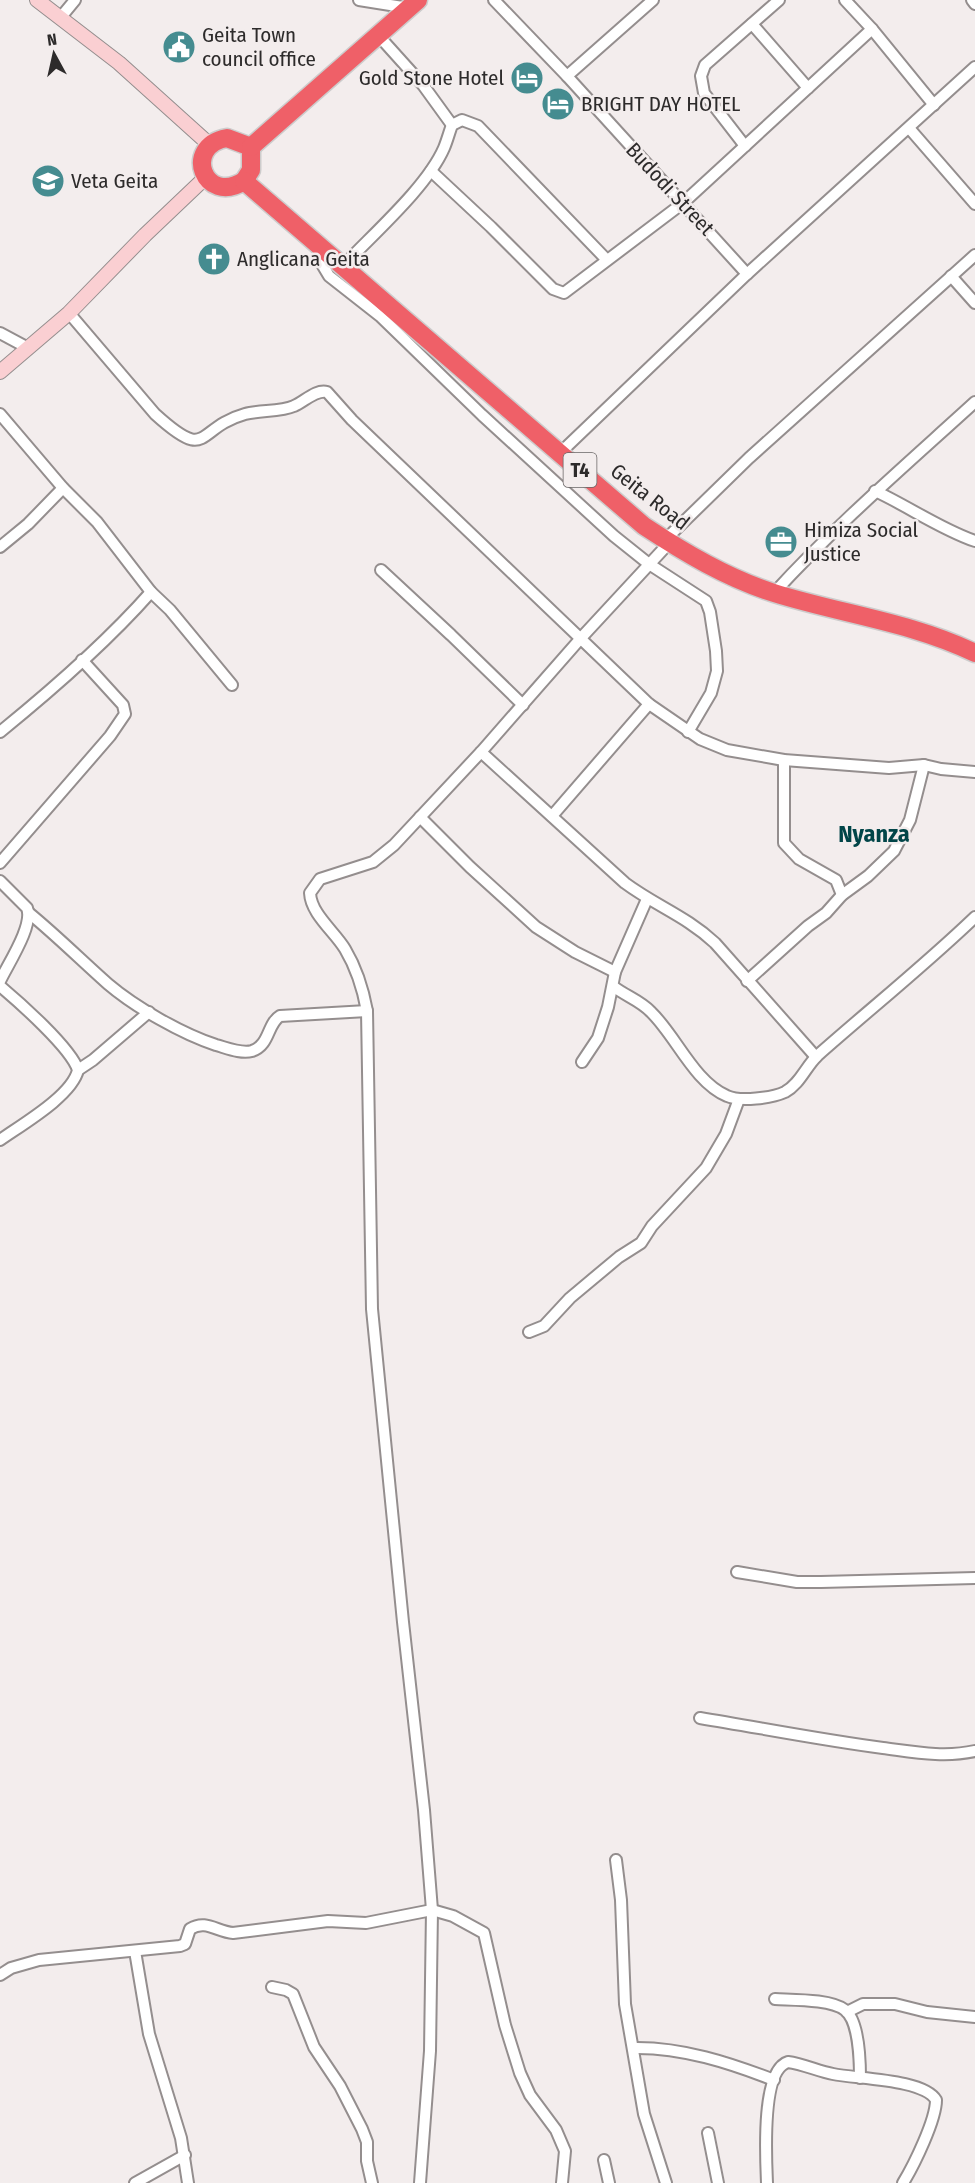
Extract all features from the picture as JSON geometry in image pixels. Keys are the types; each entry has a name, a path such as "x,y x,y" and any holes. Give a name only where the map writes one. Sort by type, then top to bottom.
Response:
{"highway":[{"path":"251,147 227,138 210,145 202,160 202,169 206,177 219,187 228,188 244,182 251,170 251,147 413,4"},
{"name":"Geita Road","path":"244,182 644,526 667,541 713,567 774,593 915,628 975,653"}],"street":[{"path":"37,0 119,63 210,145"},
{"path":"61,17 75,0"},
{"path":"359,0 413,4"},
{"name":"Budodi Street","path":"494,0 567,76 747,274"},
{"path":"567,76 653,0"},
{"path":"745,146 704,93 701,76 705,65 779,0"},
{"path":"845,0 872,29 934,105"},
{"path":"972,0 975,4"},
{"path":"752,24 808,88"},
{"path":"431,171 561,294 683,203 872,29"},
{"path":"378,35 423,85 452,125"},
{"path":"560,453 747,274 975,67"},
{"path":"606,259 478,126 464,120 452,125 444,149 431,171 397,210 337,261 323,266 329,276 380,316 614,536 649,564 706,601 710,612 717,671 711,693 688,732"},
{"path":"909,128 975,204"},
{"path":"0,372 69,313 145,235 206,177"},
{"path":"420,2183 430,2051 432,1906 372,1309 367,1011 362,987 351,959 343,945 312,906 310,893 320,879 373,862 394,845 481,752 667,541 748,458 975,255"},
{"path":"951,276 975,303"},
{"path":"69,313 154,414 170,428 190,440 202,440 225,423 244,414 292,408 319,391 327,392 352,420 649,704 700,739 727,750 784,760 889,768 924,765 975,772"},
{"path":"0,333 28,348"},
{"path":"774,593 806,558 875,491 975,402"},
{"path":"0,414 63,488 97,522 151,592 170,610 232,686"},
{"path":"0,547 28,524 63,488"},
{"path":"875,491 975,541"},
{"path":"381,570 523,705"},
{"path":"0,732 131,615 151,592"},
{"path":"0,863 110,736 125,714 123,705 82,660"},
{"path":"552,816 649,704"},
{"path":"481,752 605,866 646,899 678,914 702,931 816,1057"},
{"path":"784,760 784,843 799,859 836,880 842,895"},
{"path":"747,981 808,926 826,913 842,895 868,876 897,846 910,820 924,765"},
{"path":"420,817 470,867 536,927 575,952 615,972"},
{"path":"0,881 27,908 29,913 109,985 149,1012 206,1042 229,1049 255,1050 262,1044 276,1018 280,1016 367,1011"},
{"path":"582,1062 597,1038 614,987 615,972 646,899"},
{"path":"0,981 29,920 29,913"},
{"path":"614,987 649,1009 714,1088 725,1095 740,1099 780,1094 795,1084 816,1057 975,917"},
{"path":"0,986 22,1004 74,1062 78,1070"},
{"path":"0,1140 56,1099 68,1087 78,1070 149,1012"},
{"path":"529,1332 544,1326 570,1298 641,1243 652,1226 699,1177 716,1153 730,1126 740,1099"},
{"path":"737,1572 797,1582 975,1578"},
{"path":"700,1718 842,1743 947,1755 975,1751"},
{"path":"616,1860 621,1900 624,1989 633,2048 644,2114 666,2183"},
{"path":"0,1975 11,1968 39,1960 183,1945 190,1929 206,1925 226,1933 233,1933 328,1921 366,1923 432,1906 484,1933 498,1999 520,2073 530,2095 556,2130 565,2151 562,2183"},
{"path":"135,1951 149,2034 185,2155 188,2183"},
{"path":"272,1987 293,1994 315,2046 340,2086 362,2129 367,2142 367,2161 372,2183"},
{"path":"775,1999 828,2004 847,2012 856,2035 860,2078"},
{"path":"847,2012 863,2004 894,2004 927,2012 975,2017"},
{"path":"633,2048 660,2049 710,2058 774,2080"},
{"path":"767,2183 766,2117 774,2080 780,2066 788,2062 822,2072 922,2089 936,2098 928,2129 903,2183"},
{"path":"708,2133 718,2183"},
{"path":"135,2183 185,2155"},
{"path":"604,2160 609,2183"}],"place":[{"name":"Geita Town council office","path":"179,47"},
{"name":"Gold Stone Hotel","path":"527,78"},
{"name":"BRIGHT DAY HOTEL","path":"558,104"},
{"name":"Veta Geita","path":"48,181"},
{"name":"Anglicana Geita","path":"214,259"},
{"name":"Himiza Social Justice","path":"781,542"}],"district":[{"name":"Nyanza","path":"874,834"}]}
